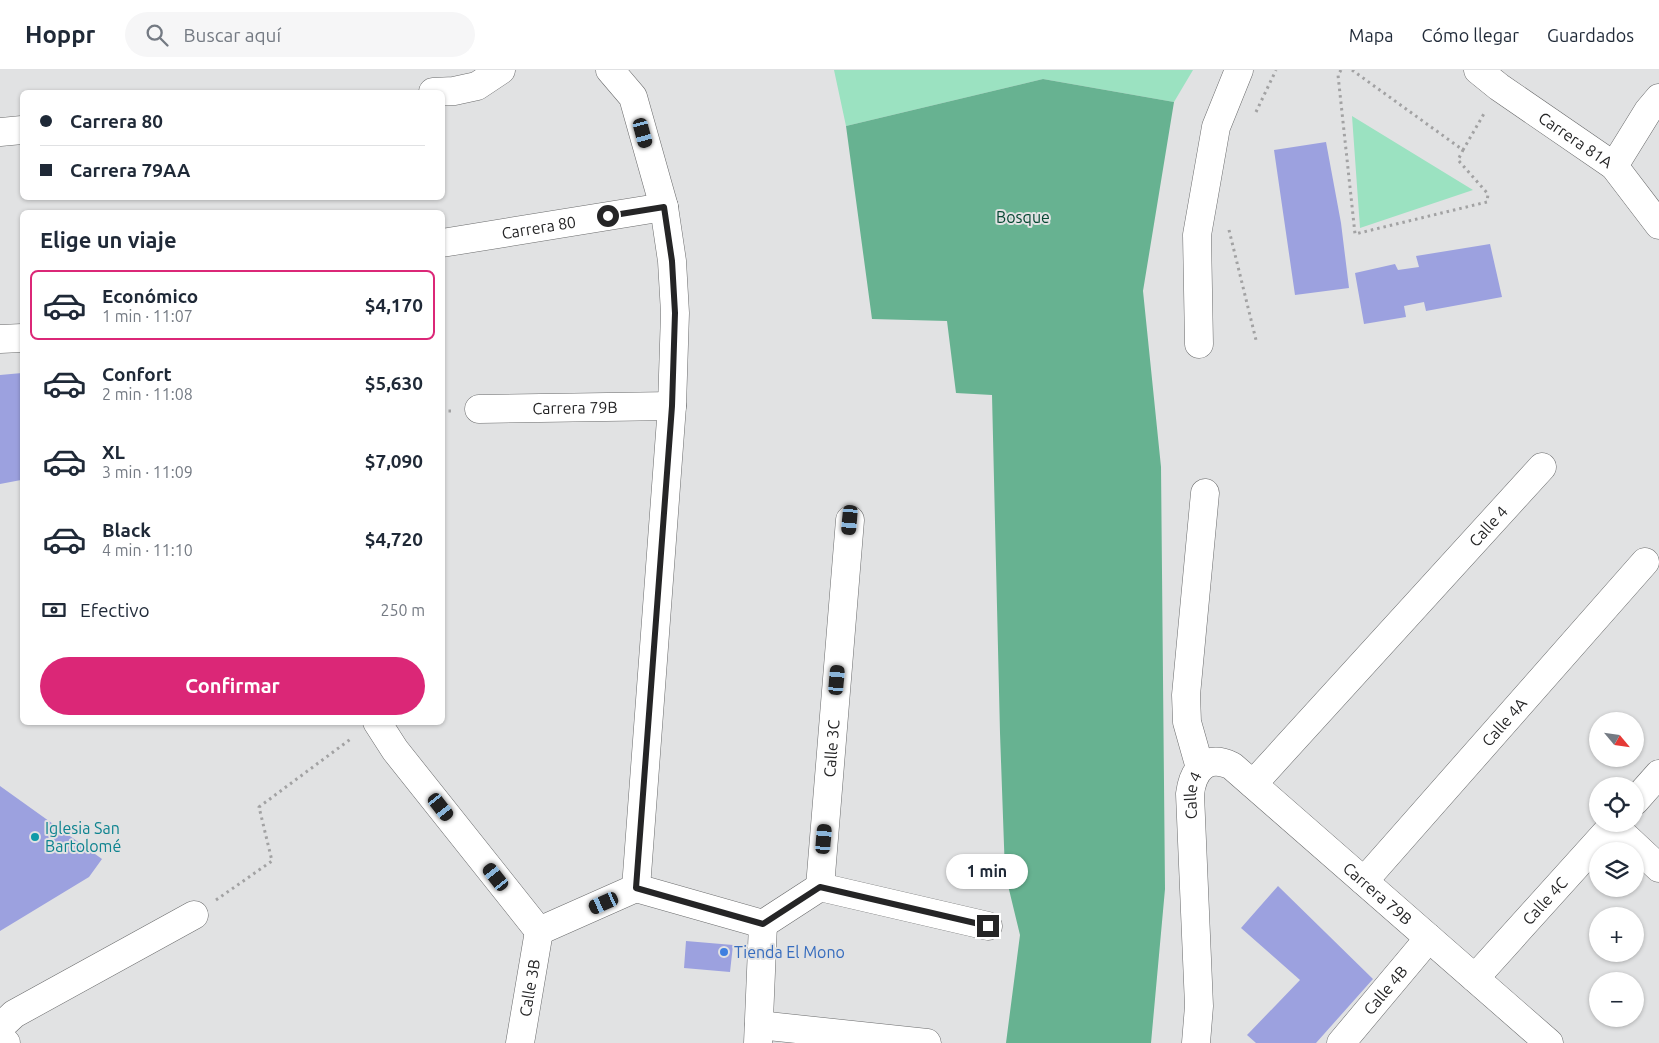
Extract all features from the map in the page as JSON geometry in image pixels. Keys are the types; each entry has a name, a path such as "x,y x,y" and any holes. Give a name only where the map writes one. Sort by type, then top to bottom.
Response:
{"street":[{"path":"445,90 477,86 501,70"},
{"path":"1199,344 1196,235 1216,127 1239,70"},
{"name":"Carrera 81A","path":"1478,70 1499,87 1614,166 1659,225"},
{"path":"622,72 633,97 664,207 672,261 675,313 672,406 636,888"},
{"path":"1614,166 1648,110 1659,98"},
{"name":"Carrera 80","path":"445,243 664,207"},
{"path":"0,339 20,338"},
{"name":"Carrera 79B","path":"479,409 672,406"},
{"name":"Calle 4","path":"1253,784 1542,467"},
{"name":"Calle 4","path":"1196,1043 1199,1006 1190,794 1193,778 1200,768 1187,722 1186,696 1206,493"},
{"name":"Calle 3C","path":"820,887 850,520"},
{"name":"Calle 4A","path":"1364,881 1645,562"},
{"path":"367,728 395,750 539,932 636,888 763,924 820,887 988,926"},
{"name":"Carrera 79B","path":"1200,768 1208,763 1219,761 1232,766 1475,978 1538,1039"},
{"path":"1644,791 1659,774"},
{"name":"Calle 4C","path":"1475,978 1607,832"},
{"path":"1622,832 1659,868"},
{"path":"0,1027 14,1014 194,915"},
{"path":"763,924 758,1034 926,1043"},
{"name":"Calle 3B","path":"520,1043 539,932"},
{"name":"Calle 4B","path":"1341,1043 1429,938"},
{"path":"0,1037 6,1043"}],"path":[{"path":"1256,112 1276,70"},
{"path":"1341,70 1338,75 1355,234 1487,202 1488,194 1458,160 1499,87"},
{"path":"1352,70 1463,150"},
{"path":"1228,228 1256,340"},
{"path":"194,915 272,861 260,807 367,728"}],"green space":[{"path":"834,70 1193,70 1174,102 1043,79 846,126"},
{"name":"Bosque","path":"1043,79 1174,102 1143,291 1161,467 1165,889 1151,1043 1006,1043 1020,935 1005,873 992,395 956,393 947,321 872,319 846,126"},
{"path":"1352,116 1473,190 1360,228"}],"building":[{"path":"1326,142 1341,223 1349,288 1295,295 1274,150"},
{"path":"1490,244 1502,297 1426,311 1424,302 1404,306 1406,317 1364,324 1355,273 1395,264 1398,270 1419,267 1416,256"},
{"path":"20,373 20,480 0,484 0,375"},
{"name":"Iglesia San Bartolomé","path":"0,786 102,859 89,877 0,931"},
{"path":"1278,886 1373,979 1316,1043 1256,1043 1247,1035 1300,980 1241,928"},
{"path":"686,941 733,945 730,972 684,968"}],"place":[{"name":"Iglesia San Bartolomé","path":"35,837"},
{"name":"Tienda El Mono","path":"724,952"}],"route":[{"path":"608,216 664,207 672,261 675,313 672,406 636,888 763,924 820,887 988,926"}]}
